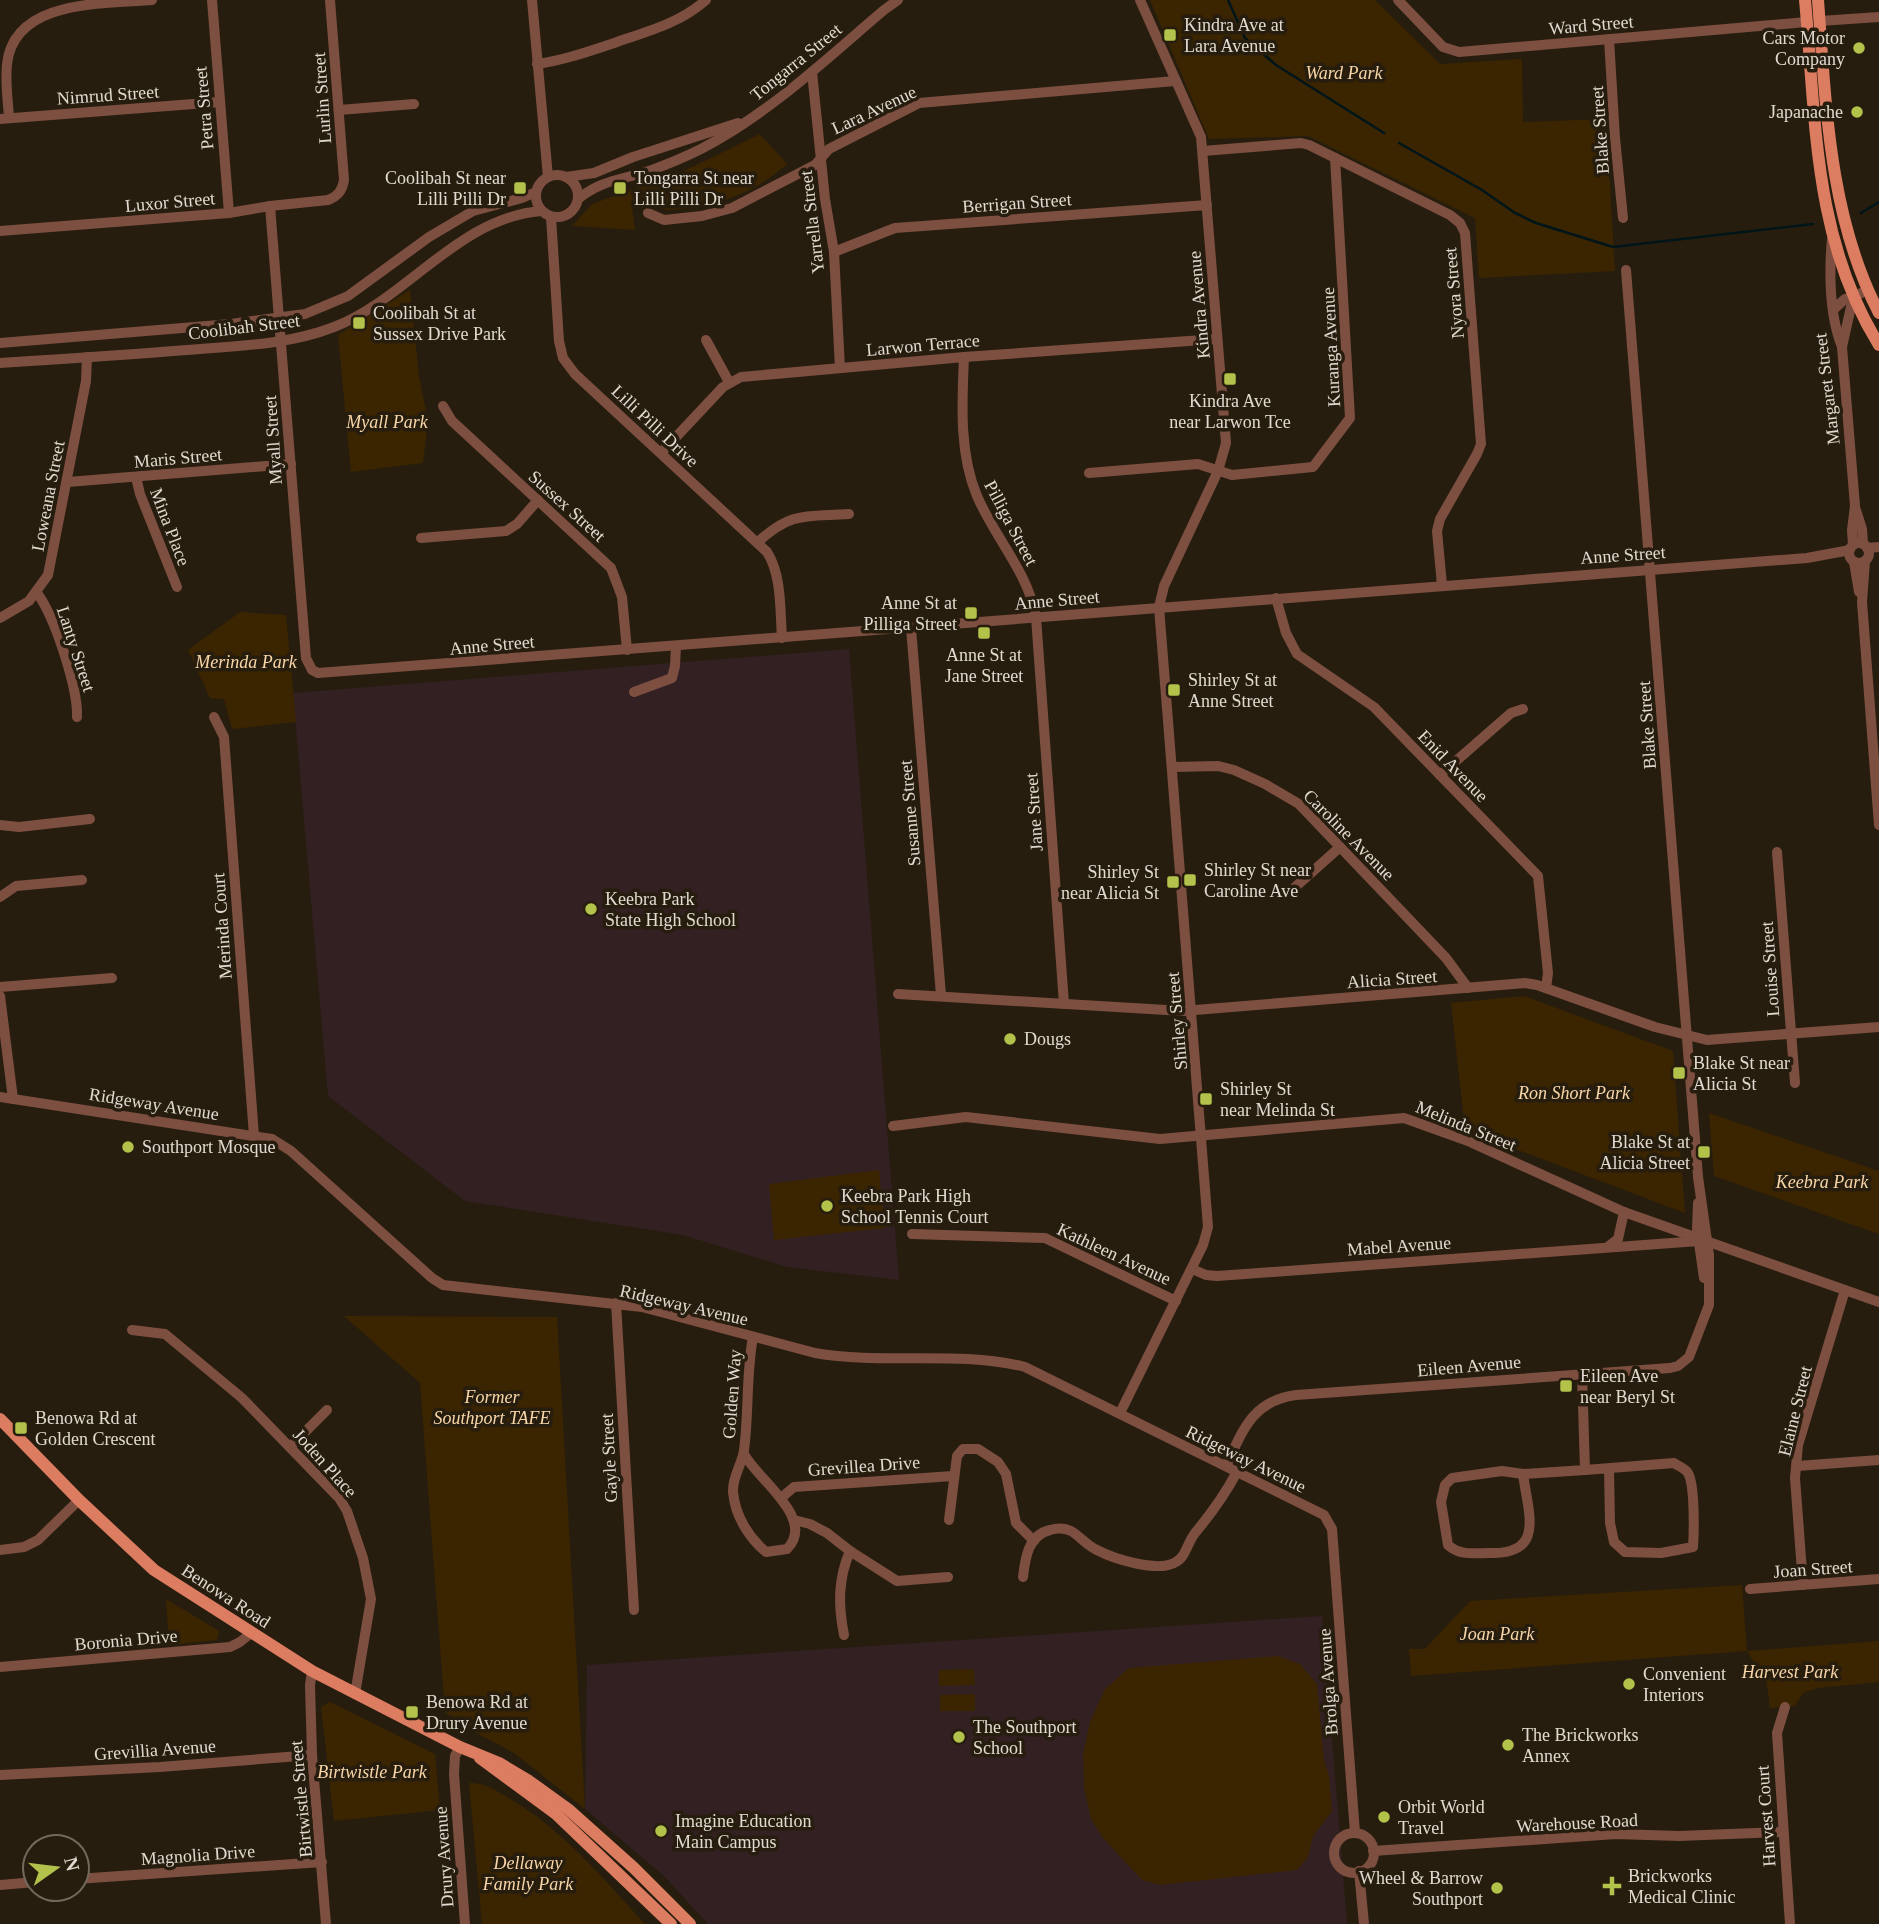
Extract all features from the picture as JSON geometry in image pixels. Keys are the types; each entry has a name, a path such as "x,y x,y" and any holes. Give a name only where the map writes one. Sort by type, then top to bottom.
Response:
{"main road":[{"path":"1804,0 1813,22 1833,169 1849,237 1879,313"},
{"path":"1818,0 1813,22 1819,170 1832,237 1853,298 1879,345"},
{"name":"Benowa Road","path":"0,1419 79,1500 154,1570 312,1671 499,1763 568,1809 634,1868 690,1924"},
{"name":"Benowa Road","path":"466,1749 556,1814 671,1924"}],"street":[{"path":"4,119 8,54 26,24 41,14 58,8 152,0"},
{"name":"Petra Street","path":"212,0 229,213"},
{"name":"Lurlin Street","path":"330,0 344,180 340,193"},
{"path":"532,0 548,177"},
{"path":"537,64 564,60 663,26 689,13 706,0"},
{"name":"Tongarra Street","path":"578,200 600,184 651,170 699,150 746,121 780,99 898,0"},
{"name":"Kindra Avenue","path":"1140,0 1201,138 1226,443 1218,471 1169,573 1159,607"},
{"name":"Ward Street","path":"1398,0 1443,47 1459,52 1879,17"},
{"name":"Blake Street","path":"1609,39 1623,218"},
{"name":"Yarrella Street","path":"812,72 820,158 834,252 840,368"},
{"name":"Lara Avenue","path":"648,214 664,220 702,216 732,208 815,165 829,149 919,103 1175,81"},
{"name":"Nimrud Street","path":"4,119 219,102"},
{"path":"339,110 414,104"},
{"name":"Tongarra Street","path":"566,177 594,173 633,157 746,121"},
{"name":"Nyora Street","path":"1203,151 1301,143 1316,147 1450,215 1460,223 1465,233 1481,444 1440,519 1437,531 1442,585"},
{"name":"Kuranga Avenue","path":"1218,471 1232,475 1313,467 1350,418 1335,158"},
{"path":"548,177 566,177 576,186 578,200 569,214 551,217 541,211 536,192 542,180 548,177"},
{"name":"Coolibah Street","path":"0,343 279,319 316,310 348,296 429,237 473,211 536,192"},
{"name":"Luxor Street","path":"0,231 229,213 328,201 340,193"},
{"name":"Berrigan Street","path":"834,252 895,228 1207,205"},
{"name":"Myall Street","path":"270,206 306,658 312,670"},
{"name":"Coolibah Street","path":"0,363 281,341 319,333 367,312 472,235 522,213 541,211"},
{"name":"Lilli Pilli Drive","path":"551,217 559,341 563,358 575,373 758,542 771,559 774,568 782,638"},
{"path":"1832,237 1830,264 1834,309"},
{"name":"Blake Street","path":"1626,270 1709,1303"},
{"name":"Margaret Street","path":"1868,289 1853,298 1845,299 1834,309 1836,333 1842,347 1855,506 1852,530 1861,553 1862,603 1879,825"},
{"path":"1842,347 1853,298"},
{"name":"Larwon Terrace","path":"729,383 750,376 1217,338"},
{"path":"661,453 729,383 706,340"},
{"name":"Pilliga Street","path":"964,357 963,419 968,471 978,497 1022,576 1036,617"},
{"name":"Loweana Street","path":"37,593 48,575 68,482 86,381 87,358"},
{"name":"Sussex Street","path":"443,406 452,421 606,562 615,574 622,597 627,650"},
{"name":"Maris Street","path":"68,482 291,464"},
{"path":"1089,473 1198,464 1218,471"},
{"name":"Mina Place","path":"136,477 140,494 177,587"},
{"path":"421,538 506,531 517,524 538,500"},
{"path":"758,542 787,520 849,514"},
{"name":"Anne Street","path":"312,670 326,674 1650,568 1807,558 1861,553 1879,547"},
{"path":"0,618 20,608 37,593"},
{"name":"Lanty Street","path":"37,593 49,612 76,692 77,718"},
{"name":"Enid Avenue","path":"1276,598 1286,634 1297,654 1374,707 1538,876 1548,973 1546,988"},
{"name":"Shirley Street","path":"1120,1413 1192,1269 1206,1239 1208,1227 1159,607"},
{"name":"Jane Street","path":"1036,617 1064,1004"},
{"name":"Susanne Street","path":"911,628 941,995"},
{"path":"634,692 672,678 676,646"},
{"path":"1440,775 1511,713 1523,709"},
{"name":"Merinda Court","path":"214,717 224,737 254,1136"},
{"name":"Caroline Avenue","path":"1172,767 1218,766 1265,784 1299,804 1446,958 1468,988"},
{"path":"0,825 19,827 90,819"},
{"path":"1293,889 1339,847"},
{"name":"Louise Street","path":"1777,852 1795,1083"},
{"path":"0,897 16,886 82,880"},
{"path":"0,987 111,978"},
{"name":"Alicia Street","path":"898,994 1191,1010 1525,984 1546,988 1686,1036 1707,1040 1879,1027"},
{"path":"0,996 13,1099"},
{"name":"Ridgeway Avenue","path":"0,1097 272,1139 291,1151 422,1269 443,1284 463,1289 642,1307 841,1358 1014,1364 1041,1374 1324,1515 1332,1529"},
{"name":"Melinda Street","path":"893,1126 965,1117 1140,1138 1202,1137 1404,1118 1468,1141 1624,1212 1879,1302"},
{"path":"1609,1246 1618,1240 1624,1212"},
{"name":"Kathleen Avenue","path":"912,1234 1045,1238 1176,1301"},
{"name":"Mabel Avenue","path":"1192,1269 1217,1276 1702,1241"},
{"name":"Elaine Street","path":"1803,1585 1795,1478 1798,1446 1845,1290"},
{"name":"Gayle Street","path":"616,1303 634,1610"},
{"name":"Eileen Avenue","path":"1226,1466 1253,1415 1268,1403 1287,1396 1678,1366 1693,1350 1709,1303"},
{"name":"Joden Place","path":"132,1330 164,1334 242,1398 339,1497 348,1511 363,1558 371,1599 355,1693"},
{"name":"Golden Way","path":"744,1454 756,1473 781,1498 793,1520 795,1534 787,1549 766,1552 749,1535 742,1523 733,1492 744,1454 752,1337"},
{"path":"1582,1373 1585,1470"},
{"path":"290,1447 327,1410"},
{"path":"949,1520 955,1462 960,1451 978,1449 990,1456 1006,1474 1016,1523 1034,1541"},
{"path":"1797,1466 1879,1460"},
{"path":"1523,1474 1530,1529 1527,1541 1520,1548 1502,1553 1456,1552 1448,1545 1441,1502 1445,1485 1452,1478 1502,1471 1523,1474 1674,1463 1689,1474 1695,1524 1693,1548 1661,1553 1625,1552 1614,1542 1610,1523 1609,1469"},
{"path":"1023,1577 1025,1557 1034,1541 1045,1531 1063,1529 1100,1552 1147,1566 1161,1567 1175,1563 1181,1559 1195,1534 1214,1511 1237,1472"},
{"name":"Grevillea Drive","path":"781,1498 794,1487 953,1476"},
{"path":"0,1550 24,1547 38,1540 79,1500"},
{"path":"793,1520 810,1524 897,1581 948,1577"},
{"name":"Brolga Avenue","path":"1332,1529 1355,1833"},
{"path":"844,1635 839,1589 850,1551"},
{"name":"Joan Street","path":"1750,1589 1879,1580"},
{"name":"Boronia Drive","path":"0,1667 230,1647 251,1633"},
{"name":"Birtwistle Street","path":"312,1671 312,1755 326,1924"},
{"name":"Harvest Court","path":"1785,1707 1777,1733 1790,1924"},
{"name":"Drury Avenue","path":"465,1924 454,1773 455,1756 466,1749"},
{"name":"Grevillia Avenue","path":"0,1775 160,1767 312,1755"},
{"name":"Warehouse Road","path":"1373,1851 1616,1834 1692,1836 1782,1832"},
{"path":"1355,1833 1369,1840 1373,1851 1371,1862 1353,1872 1342,1869 1334,1855 1339,1840 1355,1833"},
{"name":"Magnolia Drive","path":"91,1879 322,1862"},
{"path":"1359,1871 1364,1924"},
{"path":"0,1885 21,1883"}],"shaded area":[{"name":"Keebra Park State High School","path":"849,649 899,1280 787,1267 683,1235 465,1201 328,1096 293,693"},
{"name":"The Southport School","path":"1322,1616 1347,1924 708,1924 664,1876 585,1809 587,1665"}],"green space":[{"name":"Ward Park","path":"1150,0 1375,0 1440,64 1522,59 1523,122 1606,119 1615,271 1479,278 1475,218 1308,136 1209,139"},
{"path":"760,134 787,164 764,182 737,196 695,208 671,210 663,209 651,198 641,198 632,207 635,230 572,226 592,204 684,171"},
{"name":"Myall Park","path":"410,290 419,376 428,422 423,463 351,472 338,335"},
{"name":"Merinda Park","path":"240,612 286,615 296,722 232,729 224,699 210,698 188,650"},
{"name":"Ron Short Park","path":"1524,996 1673,1051 1685,1213 1465,1130 1451,1003"},
{"name":"Keebra Park","path":"1709,1113 1879,1171 1879,1234 1714,1176"},
{"name":"Keebra Park High School Tennis Court","path":"879,1170 885,1228 774,1240 769,1184"},
{"name":"Former Southport TAFE","path":"344,1316 557,1317 585,1809 514,1753 467,1728 445,1712 420,1383"},
{"name":"Joan Park","path":"1742,1585 1747,1651 1411,1676 1409,1649 1425,1649 1470,1601"},
{"path":"166,1599 219,1631 217,1640 169,1645"},
{"name":"Harvest Park","path":"1879,1641 1879,1682 1817,1688 1803,1693 1795,1706 1770,1708 1767,1684 1747,1651"},
{"path":"1278,1656 1300,1664 1317,1684 1332,1811 1313,1836 1308,1857 1297,1870 1160,1885 1142,1880 1103,1838 1091,1819 1084,1788 1083,1754 1090,1722 1105,1689 1129,1668"},
{"path":"974,1669 975,1685 939,1686 939,1670"},
{"path":"975,1694 975,1711 940,1711 940,1695"},
{"name":"Birtwistle Park","path":"330,1702 435,1754 440,1810 334,1821 321,1707"},
{"name":"Dellaway Family Park","path":"469,1783 495,1790 547,1825 582,1856 645,1924 482,1924"}],"waterway":[{"path":"1228,0 1245,38 1276,65 1384,133"},
{"path":"1399,143 1482,190 1515,213 1536,223 1613,247 1813,224"},
{"path":"1861,213 1879,202"}],"place":[{"name":"Kindra Ave at Lara Avenue","path":"1170,35"},
{"name":"Cars Motor Company","path":"1859,48"},
{"name":"Japanache","path":"1857,112"},
{"name":"Coolibah St near Lilli Pilli Dr","path":"520,188"},
{"name":"Tongarra St near Lilli Pilli Dr","path":"620,188"},
{"name":"Coolibah St at Sussex Drive Park","path":"359,323"},
{"name":"Kindra Ave near Larwon Tce","path":"1230,379"},
{"name":"Anne St at Pilliga Street","path":"971,613"},
{"name":"Anne St at Jane Street","path":"984,633"},
{"name":"Shirley St at Anne Street","path":"1174,690"},
{"name":"Shirley St near Caroline Ave","path":"1190,880"},
{"name":"Shirley St near Alicia St","path":"1173,882"},
{"name":"Keebra Park State High School","path":"591,909"},
{"name":"Dougs","path":"1010,1039"},
{"name":"Blake St near Alicia St","path":"1679,1073"},
{"name":"Shirley St near Melinda St","path":"1206,1099"},
{"name":"Southport Mosque","path":"128,1147"},
{"name":"Blake St at Alicia Street","path":"1704,1152"},
{"name":"Keebra Park High School Tennis Court","path":"827,1206"},
{"name":"Eileen Ave near Beryl St","path":"1566,1386"},
{"name":"Benowa Rd at Golden Crescent","path":"21,1428"},
{"name":"Convenient Interiors","path":"1629,1684"},
{"name":"Benowa Rd at Drury Avenue","path":"412,1712"},
{"name":"The Southport School","path":"959,1737"},
{"name":"The Brickworks Annex","path":"1508,1745"},
{"name":"Orbit World Travel","path":"1384,1817"},
{"name":"Imagine Education Main Campus","path":"661,1831"},
{"name":"Brickworks Medical Clinic","path":"1612,1886"},
{"name":"Wheel & Barrow Southport","path":"1497,1888"}]}
